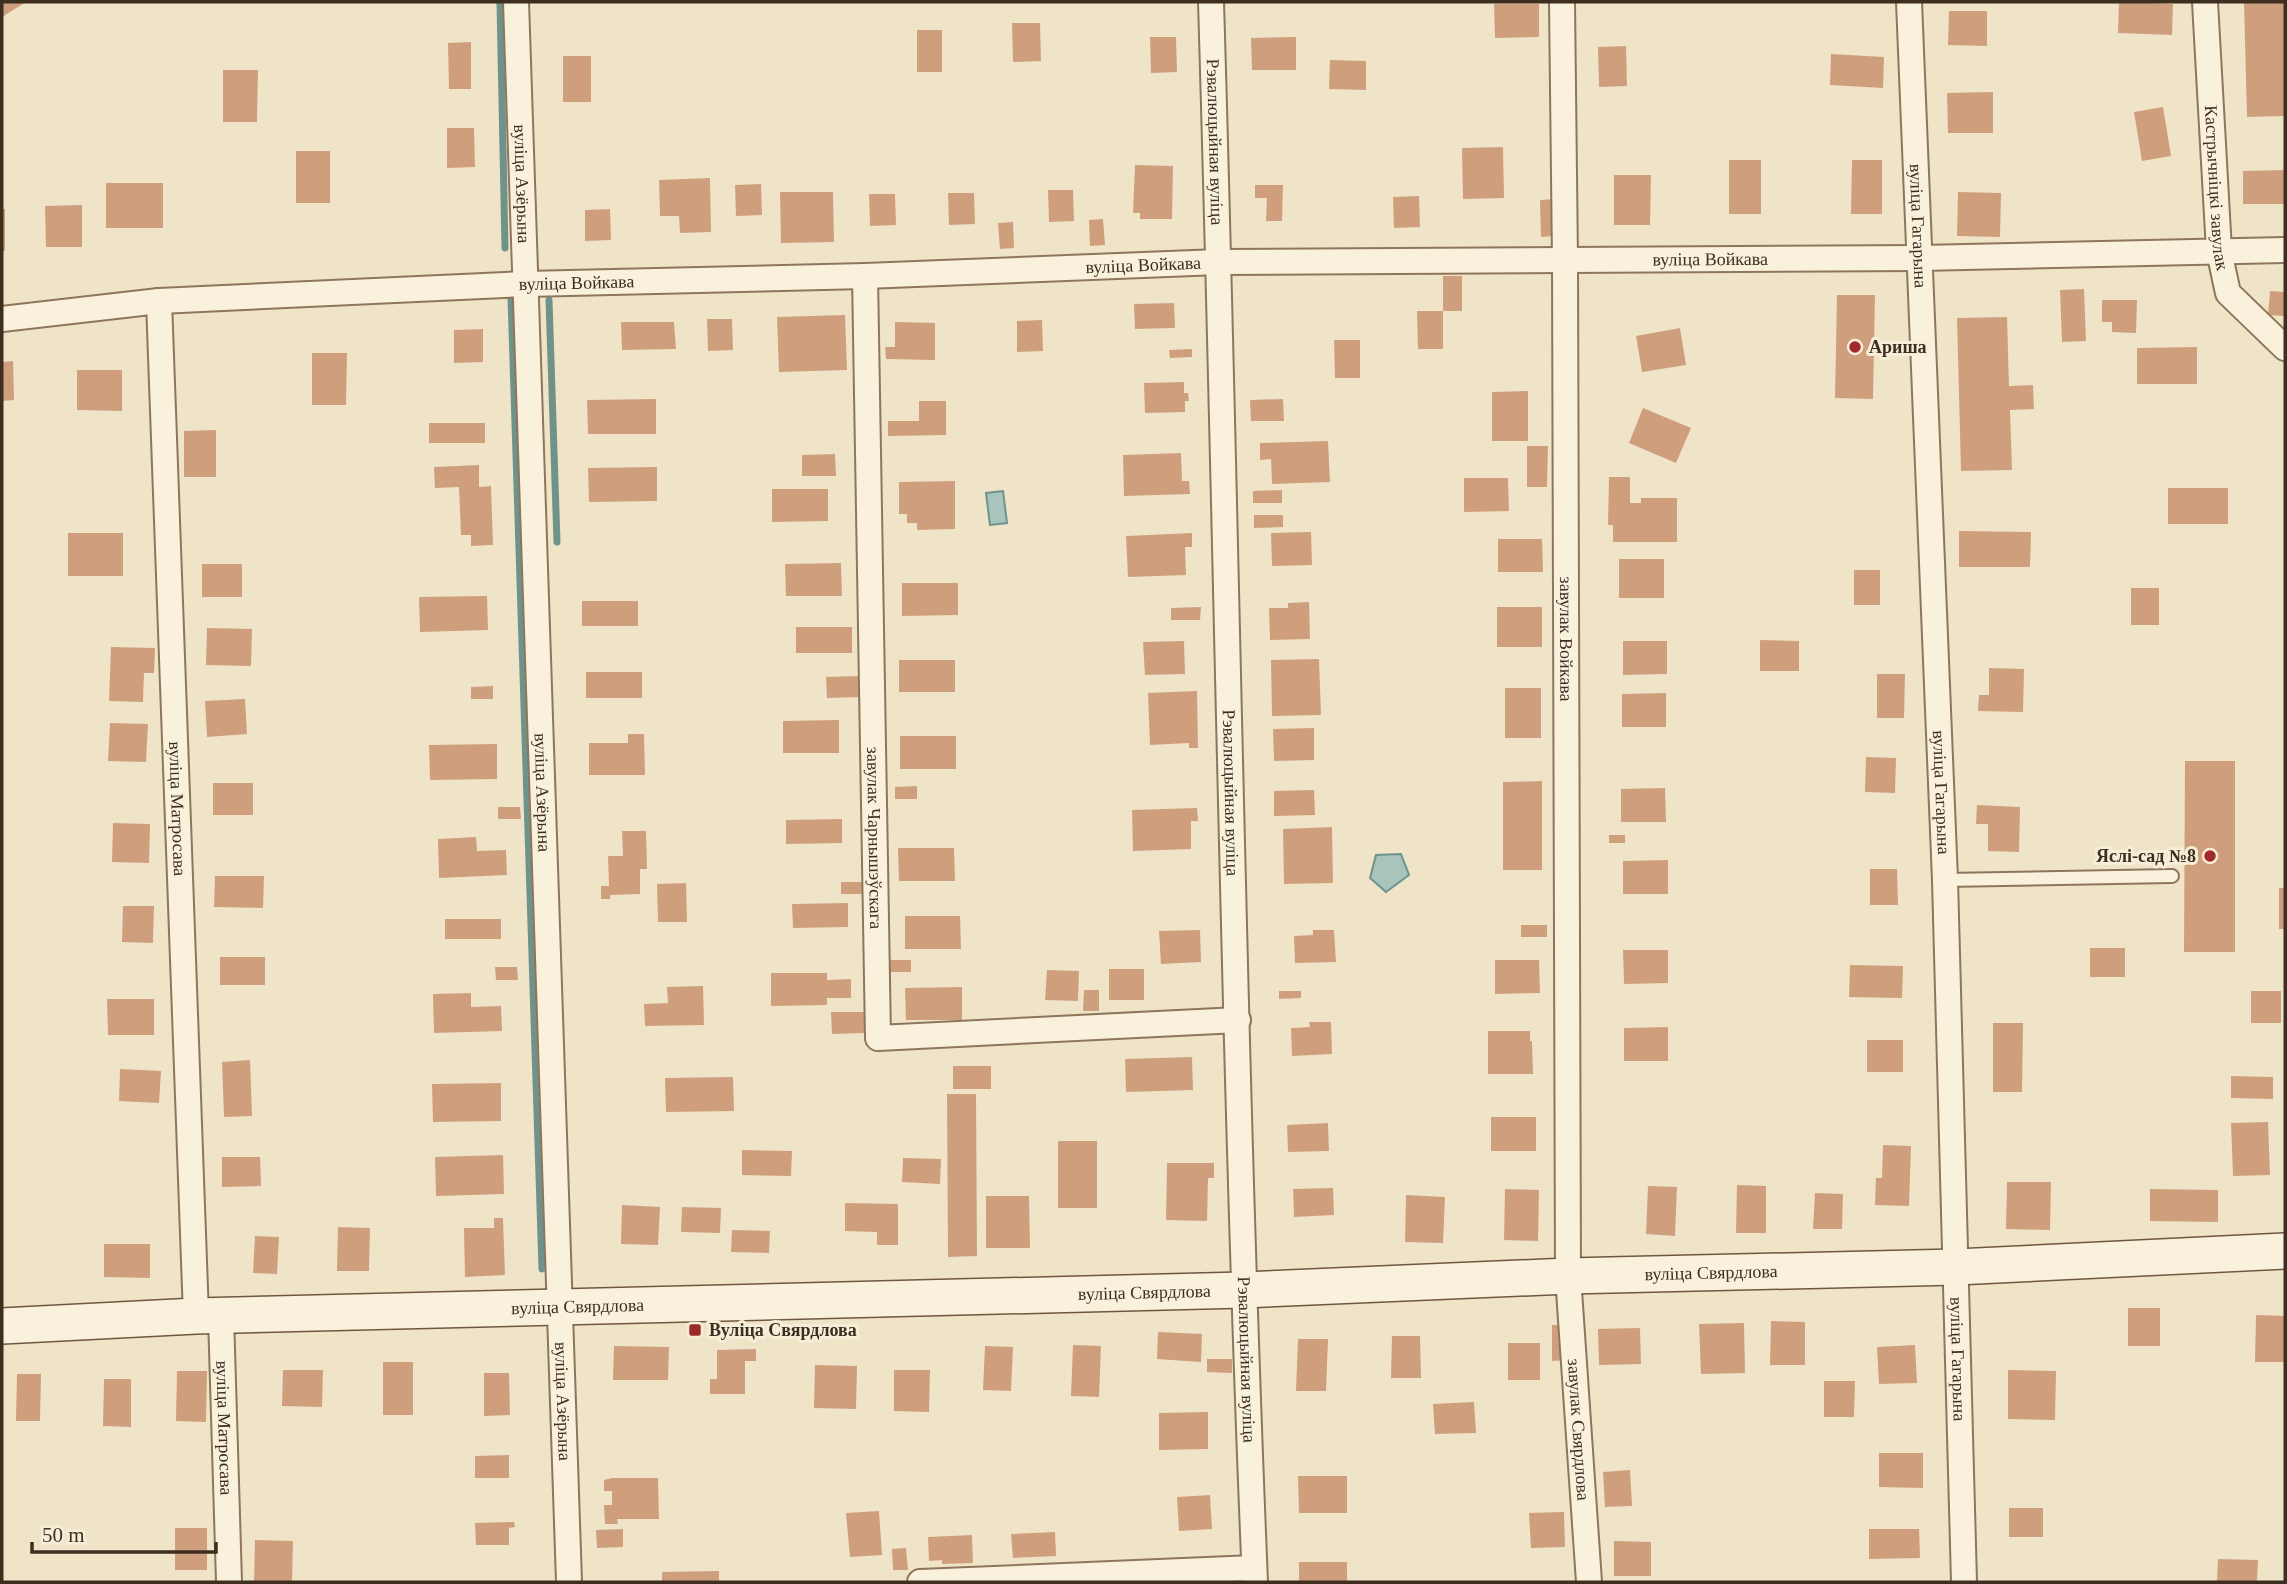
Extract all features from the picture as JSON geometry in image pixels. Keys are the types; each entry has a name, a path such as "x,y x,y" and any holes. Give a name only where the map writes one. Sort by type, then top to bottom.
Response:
{"main road":[{"name":"вуліца Свярдлова","path":"2,1326 208,1316 1243,1290 1568,1276 1956,1267 2285,1251"}],"street":[{"name":"вуліца Азёрына","path":"516,2 569,1582"},
{"name":"Рэвалюцыйная вуліца","path":"1211,2 1243,1290 1254,1575"},
{"name":"завулак Войкава","path":"1562,2 1566,260 1568,1276"},
{"name":"вуліца Гагарына","path":"1909,2 1945,880 1964,1582"},
{"name":"Кастрычніцкі завулак","path":"2205,2 2219,251 2228,293 2285,348"},
{"name":"вуліца Войкава","path":"2,319 159,301 526,284 1219,262 1920,258 2285,250"},
{"name":"завулак Чарнышэўскага","path":"865,275 878,1038 1238,1020"},
{"name":"вуліца Матросава","path":"159,301 208,1316 229,1582"},
{"name":"завулак Свярдлова","path":"1568,1276 1589,1582"},
{"path":"920,1582 1254,1575"}],"lane":[{"path":"1945,880 2172,876"}],"water":[{"path":"1003,491 1007,523 990,525 986,493"},
{"path":"1401,854 1409,875 1386,892 1370,878 1376,855"}],"building":[{"path":"2,2 26,2 2,17"},
{"path":"2119,2 2173,4 2172,35 2118,33"},
{"path":"2244,2 2285,2 2285,116 2247,117"},
{"path":"1494,4 1539,4 1539,37 1495,38"},
{"path":"1949,11 1987,11 1987,46 1948,45"},
{"path":"1012,23 1040,23 1041,61 1013,62"},
{"path":"917,30 942,30 942,72 917,72"},
{"path":"1150,37 1176,37 1177,72 1151,73"},
{"path":"1296,37 1296,70 1252,70 1251,38"},
{"path":"471,42 471,89 449,89 448,43"},
{"path":"1626,46 1627,86 1599,87 1598,47"},
{"path":"1831,54 1884,57 1883,88 1830,85"},
{"path":"563,56 591,56 591,102 563,102"},
{"path":"1330,60 1366,61 1366,90 1329,89"},
{"path":"223,70 258,70 257,122 223,122"},
{"path":"1993,92 1993,133 1948,133 1947,93"},
{"path":"2163,107 2171,156 2142,161 2134,112"},
{"path":"447,128 474,128 475,167 447,168"},
{"path":"1503,147 1504,198 1463,199 1462,148"},
{"path":"296,151 330,151 330,203 296,203"},
{"path":"1729,160 1761,160 1761,214 1729,214"},
{"path":"1852,160 1882,160 1882,214 1851,214"},
{"path":"1135,165 1173,166 1172,219 1140,219 1140,213 1133,213"},
{"path":"2285,170 2285,204 2243,204 2243,171"},
{"path":"1614,175 1651,175 1650,225 1614,225"},
{"path":"710,178 711,232 680,233 679,216 660,216 659,180"},
{"path":"106,183 163,183 163,228 106,228"},
{"path":"761,184 762,215 736,216 735,185"},
{"path":"1255,185 1283,185 1282,221 1266,221 1267,198 1255,198"},
{"path":"1048,190 1073,190 1074,221 1049,222"},
{"path":"780,192 833,192 834,242 781,243"},
{"path":"1958,192 2001,193 2000,237 1957,236"},
{"path":"948,193 974,193 975,224 949,225"},
{"path":"869,194 895,194 896,225 870,226"},
{"path":"1419,196 1420,227 1394,228 1393,197"},
{"path":"1555,199 1556,236 1541,237 1540,200"},
{"path":"82,205 82,247 46,247 45,206"},
{"path":"2,209 5,209 5,251 2,251"},
{"path":"610,209 611,240 585,241 585,210"},
{"path":"1103,219 1105,245 1090,246 1089,220"},
{"path":"1013,222 1014,248 1000,249 998,223"},
{"path":"1443,276 1462,276 1462,311 1443,311"},
{"path":"2084,289 2086,341 2062,342 2060,290"},
{"path":"2270,291 2285,292 2285,316 2268,315"},
{"name":"Ариша","path":"1837,295 1875,295 1873,399 1835,398"},
{"path":"2102,300 2137,300 2136,333 2112,332 2112,322 2102,322"},
{"path":"1174,303 1175,328 1135,329 1134,304"},
{"path":"1417,311 1443,311 1443,349 1418,349"},
{"path":"845,315 847,370 779,372 777,317"},
{"path":"2007,317 2009,386 2033,385 2034,409 2010,410 2012,470 1961,471 1957,318"},
{"path":"707,319 732,319 733,350 708,351"},
{"path":"1042,320 1043,351 1017,352 1017,321"},
{"path":"621,322 674,322 676,349 622,350"},
{"path":"895,322 935,323 935,360 886,359 885,347 895,347"},
{"path":"1680,328 1686,365 1642,372 1636,336"},
{"path":"483,329 483,362 454,363 454,330"},
{"path":"1334,340 1360,340 1360,378 1335,378"},
{"path":"2197,347 2197,384 2137,384 2137,348"},
{"path":"1192,349 1192,357 1170,358 1169,350"},
{"path":"312,353 347,353 346,405 312,405"},
{"path":"13,361 14,400 2,401 2,362"},
{"path":"77,370 122,370 122,411 77,410"},
{"path":"1184,382 1184,393 1188,393 1189,401 1185,401 1185,412 1145,413 1144,383"},
{"path":"1528,391 1528,441 1492,441 1492,392"},
{"path":"656,399 656,434 588,434 587,400"},
{"path":"1283,399 1284,421 1251,421 1250,400"},
{"path":"919,401 946,401 946,435 888,436 888,421 919,421"},
{"path":"1643,408 1691,428 1676,463 1629,443"},
{"path":"429,423 485,423 485,443 429,443"},
{"path":"216,430 216,477 184,477 184,431"},
{"path":"1328,441 1330,482 1272,484 1271,459 1260,460 1260,443"},
{"path":"1527,446 1548,446 1547,487 1527,487"},
{"path":"1181,453 1182,481 1189,481 1190,494 1124,496 1123,455"},
{"path":"835,454 836,476 802,476 802,455"},
{"path":"479,465 479,487 491,486 493,545 471,546 471,535 461,535 459,487 435,488 434,467"},
{"path":"657,467 657,501 589,502 588,468"},
{"path":"1609,477 1630,477 1630,503 1641,503 1641,498 1677,498 1677,542 1613,542 1613,525 1608,525"},
{"path":"1464,478 1508,478 1509,511 1464,512"},
{"path":"955,481 955,529 917,530 917,523 907,523 907,514 899,514 899,482"},
{"path":"2168,488 2228,488 2228,524 2168,524"},
{"path":"772,489 828,489 828,521 772,522"},
{"path":"1282,490 1282,503 1253,503 1253,491"},
{"path":"1254,515 1283,515 1283,527 1254,528"},
{"path":"1959,531 2031,532 2030,567 1959,567"},
{"path":"1311,532 1312,565 1272,566 1271,533"},
{"path":"68,533 123,533 123,576 68,576"},
{"path":"1192,533 1192,547 1185,547 1186,575 1128,577 1126,536"},
{"path":"1498,539 1542,539 1543,572 1498,572"},
{"path":"1619,559 1664,559 1664,598 1619,598"},
{"path":"841,563 842,596 786,596 785,564"},
{"path":"202,564 242,564 242,597 202,597"},
{"path":"1854,570 1880,570 1880,605 1854,605"},
{"path":"902,583 958,583 958,615 902,616"},
{"path":"2131,588 2159,588 2159,625 2131,625"},
{"path":"487,596 488,630 420,632 419,597"},
{"path":"582,601 638,601 638,626 582,626"},
{"path":"1309,602 1310,639 1270,640 1269,608 1288,608 1288,603"},
{"path":"1201,607 1200,620 1171,620 1171,608"},
{"path":"1497,607 1542,607 1542,647 1497,647"},
{"path":"796,627 852,627 852,653 796,653"},
{"path":"207,628 252,629 251,666 206,665"},
{"path":"1760,640 1799,641 1799,671 1760,671"},
{"path":"1184,641 1185,674 1145,675 1143,642"},
{"path":"1623,641 1667,641 1667,674 1623,675"},
{"path":"111,647 155,648 154,673 144,673 143,702 109,701"},
{"path":"1319,659 1321,715 1272,716 1271,660"},
{"path":"899,660 955,660 955,692 899,692"},
{"path":"1989,668 2024,669 2023,712 1978,711 1979,695 1989,695"},
{"path":"586,672 642,672 642,698 586,698"},
{"path":"1877,674 1905,674 1904,718 1877,718"},
{"path":"859,676 860,697 827,698 826,677"},
{"path":"493,686 493,699 471,699 471,687"},
{"path":"1505,688 1541,688 1541,738 1505,738"},
{"path":"1197,691 1198,748 1189,748 1189,743 1150,745 1148,693"},
{"path":"1666,693 1666,727 1622,727 1622,694"},
{"path":"245,699 247,734 207,737 205,701"},
{"path":"839,720 839,753 783,753 783,721"},
{"path":"110,723 148,724 146,762 108,761"},
{"path":"1314,728 1314,760 1274,761 1273,729"},
{"path":"628,734 644,734 645,775 589,775 589,743 628,743"},
{"path":"900,736 956,736 956,769 900,769"},
{"path":"497,744 497,779 430,780 429,745"},
{"path":"1866,757 1896,758 1895,793 1865,792"},
{"name":"Яслі-сад №8","path":"2185,761 2235,761 2235,952 2184,952"},
{"path":"1542,781 1542,870 1503,870 1503,782"},
{"path":"213,783 253,783 253,815 213,815"},
{"path":"917,786 917,799 895,799 895,787"},
{"path":"1665,788 1666,822 1621,822 1621,789"},
{"path":"1314,790 1315,815 1274,816 1274,791"},
{"path":"1977,805 2020,807 2019,852 1988,851 1988,824 1976,824"},
{"path":"498,807 520,807 521,819 498,819"},
{"path":"1197,808 1198,821 1191,821 1191,849 1133,851 1132,810"},
{"path":"842,819 842,843 786,844 786,820"},
{"path":"113,823 150,824 149,863 112,862"},
{"path":"1332,827 1333,883 1284,884 1283,829"},
{"path":"622,831 646,831 647,869 640,869 640,894 610,895 610,899 601,899 601,886 609,886 608,856 623,856"},
{"path":"1609,835 1625,835 1625,843 1609,843"},
{"path":"476,837 477,851 506,850 507,875 439,878 438,839"},
{"path":"898,848 954,848 955,881 899,881"},
{"path":"1668,860 1668,894 1623,894 1623,861"},
{"path":"1870,869 1897,869 1898,905 1870,905"},
{"path":"215,876 264,876 263,908 214,907"},
{"path":"841,882 863,882 863,894 841,894"},
{"path":"686,883 687,922 658,922 657,884"},
{"path":"2279,888 2285,888 2285,929 2279,929"},
{"path":"848,903 848,927 793,928 792,904"},
{"path":"123,906 154,906 153,943 122,942"},
{"path":"905,916 960,916 961,949 905,949"},
{"path":"445,919 501,919 501,939 445,939"},
{"path":"1521,925 1547,925 1547,937 1521,937"},
{"path":"1200,930 1201,962 1161,964 1159,931"},
{"path":"1313,930 1334,930 1336,962 1295,963 1294,936 1313,935"},
{"path":"2090,948 2125,948 2125,977 2090,977"},
{"path":"1623,950 1668,950 1668,983 1624,984"},
{"path":"220,957 265,957 265,985 220,985"},
{"path":"888,960 911,960 911,972 889,972"},
{"path":"1495,960 1539,960 1540,993 1495,994"},
{"path":"1850,965 1903,966 1902,998 1849,997"},
{"path":"495,967 517,967 518,980 496,980"},
{"path":"1109,969 1144,969 1144,1000 1109,1000"},
{"path":"1047,970 1079,971 1078,1001 1045,1000"},
{"path":"771,973 827,973 827,980 851,979 851,998 827,998 827,1005 771,1006"},
{"path":"703,986 704,1025 645,1026 644,1004 668,1003 667,987"},
{"path":"962,987 962,1020 906,1020 905,988"},
{"path":"1084,990 1099,990 1099,1011 1083,1011"},
{"path":"1279,991 1301,991 1301,998 1279,999"},
{"path":"2251,991 2281,991 2281,1023 2251,1023"},
{"path":"471,993 471,1007 501,1006 502,1031 434,1033 433,994"},
{"path":"107,999 154,999 154,1035 108,1035"},
{"path":"831,1012 865,1012 865,1033 832,1034"},
{"path":"1309,1022 1331,1022 1332,1054 1292,1056 1291,1028 1310,1027"},
{"path":"1993,1023 2023,1023 2022,1092 1993,1092"},
{"path":"1668,1027 1668,1061 1624,1061 1624,1028"},
{"path":"1488,1031 1530,1031 1533,1074 1488,1074"},
{"path":"1867,1040 1903,1040 1903,1072 1867,1072"},
{"path":"1192,1057 1193,1090 1126,1092 1125,1059"},
{"path":"250,1060 252,1116 224,1117 222,1062"},
{"path":"953,1066 991,1066 991,1089 953,1089"},
{"path":"120,1069 161,1071 159,1103 119,1101"},
{"path":"2231,1076 2273,1077 2273,1099 2231,1098"},
{"path":"733,1077 734,1111 666,1112 665,1078"},
{"path":"501,1083 501,1121 433,1122 432,1084"},
{"path":"947,1094 976,1094 977,1256 948,1257"},
{"path":"1491,1117 1536,1117 1536,1151 1491,1151"},
{"path":"2268,1122 2270,1175 2233,1176 2231,1123"},
{"path":"1328,1123 1329,1151 1288,1152 1287,1125"},
{"path":"1058,1141 1097,1141 1097,1208 1058,1208"},
{"path":"1883,1145 1911,1146 1909,1206 1875,1205 1876,1178 1882,1178"},
{"path":"742,1150 792,1151 791,1176 742,1175"},
{"path":"503,1155 504,1194 436,1196 435,1157"},
{"path":"222,1157 260,1157 261,1186 222,1187"},
{"path":"903,1158 941,1159 940,1184 902,1182"},
{"path":"1167,1163 1214,1163 1214,1178 1208,1178 1207,1221 1166,1220"},
{"path":"2007,1182 2051,1182 2050,1230 2006,1229"},
{"path":"1737,1185 1766,1186 1766,1233 1736,1233"},
{"path":"1648,1186 1677,1187 1675,1236 1646,1234"},
{"path":"1333,1188 1334,1215 1294,1217 1293,1189"},
{"path":"1505,1189 1539,1190 1538,1241 1504,1240"},
{"path":"2150,1189 2218,1190 2218,1222 2150,1221"},
{"path":"1815,1193 1843,1194 1842,1229 1813,1229"},
{"path":"1406,1195 1445,1197 1443,1243 1405,1242"},
{"path":"986,1196 1029,1196 1030,1248 986,1248"},
{"path":"845,1203 898,1204 898,1245 877,1245 877,1232 845,1231"},
{"path":"622,1205 660,1207 658,1245 621,1244"},
{"path":"682,1207 721,1208 720,1233 681,1232"},
{"path":"494,1218 503,1218 505,1275 465,1277 464,1228 494,1228"},
{"path":"338,1227 370,1228 369,1271 337,1271"},
{"path":"732,1230 770,1231 769,1253 731,1252"},
{"path":"255,1236 279,1237 277,1274 253,1273"},
{"path":"104,1244 150,1244 150,1278 104,1277"},
{"path":"2128,1308 2160,1308 2160,1346 2128,1346"},
{"path":"2256,1315 2285,1316 2285,1362 2255,1362"},
{"path":"1771,1321 1805,1322 1805,1365 1770,1365"},
{"path":"1744,1323 1745,1373 1701,1374 1699,1324"},
{"path":"1552,1325 1567,1325 1568,1360 1552,1361"},
{"path":"1640,1328 1641,1364 1599,1365 1598,1329"},
{"path":"1158,1332 1202,1334 1201,1362 1157,1359"},
{"path":"1392,1336 1420,1336 1421,1378 1391,1378"},
{"path":"1298,1339 1328,1339 1326,1391 1296,1391"},
{"path":"1508,1343 1540,1343 1540,1380 1508,1380"},
{"path":"1073,1345 1101,1346 1099,1397 1071,1396"},
{"path":"1915,1345 1917,1383 1879,1384 1877,1347"},
{"path":"614,1346 669,1347 668,1380 613,1380"},
{"path":"985,1346 1013,1347 1011,1391 983,1390"},
{"path":"756,1349 756,1361 745,1361 745,1394 710,1394 710,1379 717,1379 717,1350"},
{"path":"1207,1359 1232,1359 1232,1373 1207,1372"},
{"path":"383,1362 413,1362 413,1415 383,1415"},
{"path":"815,1365 857,1366 856,1409 814,1408"},
{"path":"283,1370 323,1370 322,1407 282,1406"},
{"path":"894,1370 930,1370 929,1412 894,1411"},
{"path":"2008,1370 2056,1371 2055,1420 2008,1419"},
{"path":"177,1371 207,1371 206,1422 176,1421"},
{"path":"484,1373 509,1373 510,1415 484,1416"},
{"path":"17,1374 41,1374 40,1421 16,1421"},
{"path":"104,1379 131,1379 131,1427 103,1426"},
{"path":"1824,1381 1855,1381 1854,1417 1824,1417"},
{"path":"1474,1402 1476,1433 1435,1434 1433,1404"},
{"path":"1208,1412 1208,1449 1159,1450 1159,1413"},
{"path":"1879,1453 1923,1453 1923,1488 1879,1487"},
{"path":"509,1455 509,1478 475,1478 475,1456"},
{"path":"1630,1470 1632,1506 1605,1507 1603,1472"},
{"path":"1298,1476 1347,1476 1347,1513 1299,1513"},
{"path":"658,1478 659,1519 617,1519 618,1524 605,1524 604,1505 612,1505 612,1491 604,1491 604,1480"},
{"path":"1210,1495 1212,1529 1179,1531 1177,1497"},
{"path":"2009,1508 2043,1508 2043,1537 2009,1537"},
{"path":"879,1511 882,1555 850,1557 846,1513"},
{"path":"1564,1512 1565,1547 1531,1548 1529,1513"},
{"path":"514,1522 515,1527 509,1528 509,1545 476,1545 475,1523"},
{"path":"175,1528 207,1528 207,1570 175,1570"},
{"path":"623,1529 623,1547 597,1548 596,1530"},
{"path":"1869,1529 1919,1529 1920,1558 1869,1559"},
{"path":"1055,1532 1056,1556 1013,1558 1011,1534"},
{"path":"972,1535 973,1563 942,1564 942,1560 929,1561 928,1537"},
{"path":"255,1540 293,1541 292,1582 254,1582"},
{"path":"1614,1541 1651,1542 1651,1576 1614,1576"},
{"path":"906,1548 908,1570 893,1570 892,1549"},
{"path":"2218,1559 2258,1560 2257,1582 2217,1582"},
{"path":"1299,1562 1347,1562 1347,1582 1299,1582"},
{"path":"719,1571 719,1582 662,1582 662,1572"}],"waterway":[{"path":"500,2 505,248"},
{"path":"511,298 542,1269"},
{"path":"549,300 557,542"}],"place":[{"name":"Ариша","path":"1855,347"},
{"name":"Яслі-сад №8","path":"2210,856"},
{"name":"Вуліца Свярдлова","path":"695,1330"}]}
